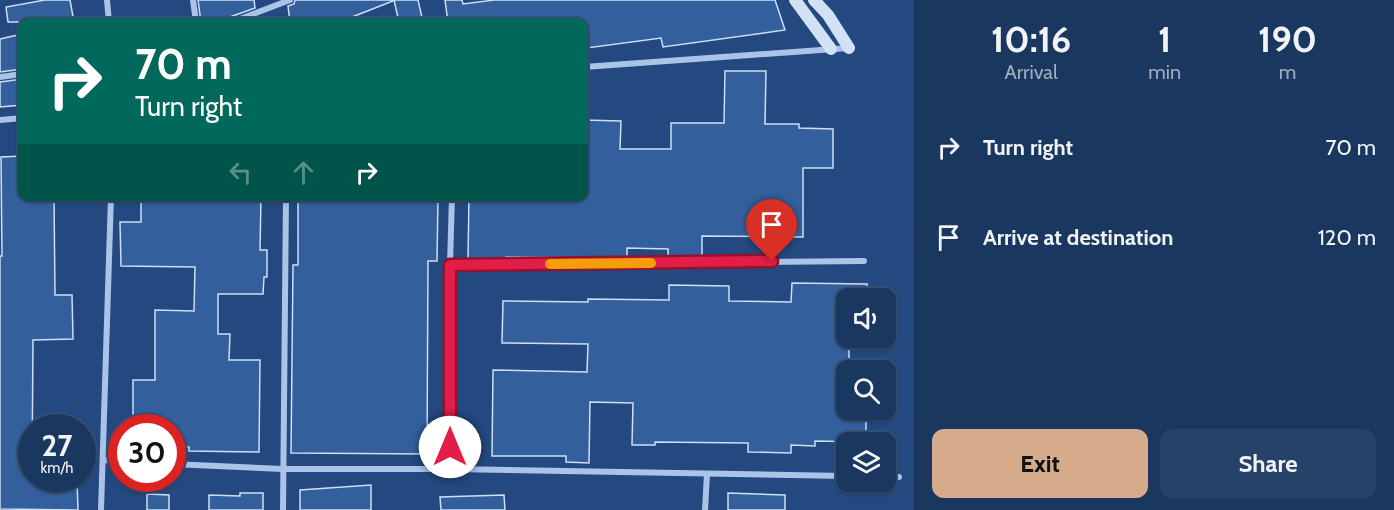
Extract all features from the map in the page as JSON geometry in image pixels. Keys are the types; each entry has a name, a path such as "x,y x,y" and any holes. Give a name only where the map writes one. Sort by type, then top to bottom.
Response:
{"street":[{"path":"107,0 109,18"},
{"path":"193,0 195,18"},
{"path":"243,18 290,0"},
{"path":"795,0 831,49"},
{"path":"588,67 849,48 828,15 814,0"},
{"path":"0,77 18,75"},
{"path":"0,120 18,118"},
{"path":"101,510 111,201"},
{"path":"283,510 286,201"},
{"path":"450,469 452,201"},
{"path":"450,265 864,261"},
{"path":"103,460 108,460"},
{"path":"186,465 283,469 450,469 836,476"},
{"path":"705,510 707,474"}],"building":[{"path":"45,0 70,0 73,18 18,18 18,22 8,22 6,7"},
{"path":"198,0 254,0 255,8 229,18 200,18"},
{"path":"295,0 393,0 352,18 290,18 288,6 294,4"},
{"path":"394,0 418,0 422,18 398,18"},
{"path":"445,0 462,0 463,4 494,0 775,0 785,30 663,47 661,38 588,48 588,18 447,18"},
{"path":"18,35 18,70 0,72 0,39"},
{"path":"725,71 766,71 765,124 799,124 799,128 833,129 833,168 803,168 803,237 702,236 702,257 668,257 668,249 627,248 627,258 468,259 469,201 588,201 588,120 621,121 620,149 671,149 671,123 724,123"},
{"path":"18,80 18,105 0,107 0,82"},
{"path":"18,156 18,201 54,201 55,295 72,295 73,339 33,340 32,414 18,414 18,492 77,492 78,510 0,509 0,256 2,256 1,157"},
{"path":"141,201 261,201 260,250 267,250 267,277 264,277 263,294 218,294 218,334 230,334 229,360 260,360 259,452 189,451 189,447 186,447 186,414 133,414 133,380 155,380 155,310 194,311 195,267 121,266 120,222 141,222"},
{"path":"298,201 438,201 437,261 428,261 427,454 291,453 293,265 298,265"},
{"path":"792,283 867,284 867,288 836,288 836,348 849,348 849,360 836,360 836,420 866,420 866,432 836,432 836,441 815,441 815,446 791,445 791,453 748,452 748,443 655,442 655,445 632,445 633,403 590,402 589,463 566,462 566,456 492,456 493,370 587,372 588,344 502,343 503,301 669,300 669,285 729,286 729,301 791,302"},
{"path":"371,485 371,510 300,510 300,490"},
{"path":"240,493 263,493 263,510 209,510 209,495 240,496"},
{"path":"728,493 785,495 785,510 728,510"},
{"path":"147,494 169,495 169,510 147,510"},
{"path":"504,495 505,510 441,510 440,497"}],"slow traffic":[{"path":"550,264 651,263"}],"route":[{"path":"450,447 450,265 772,261"}]}
